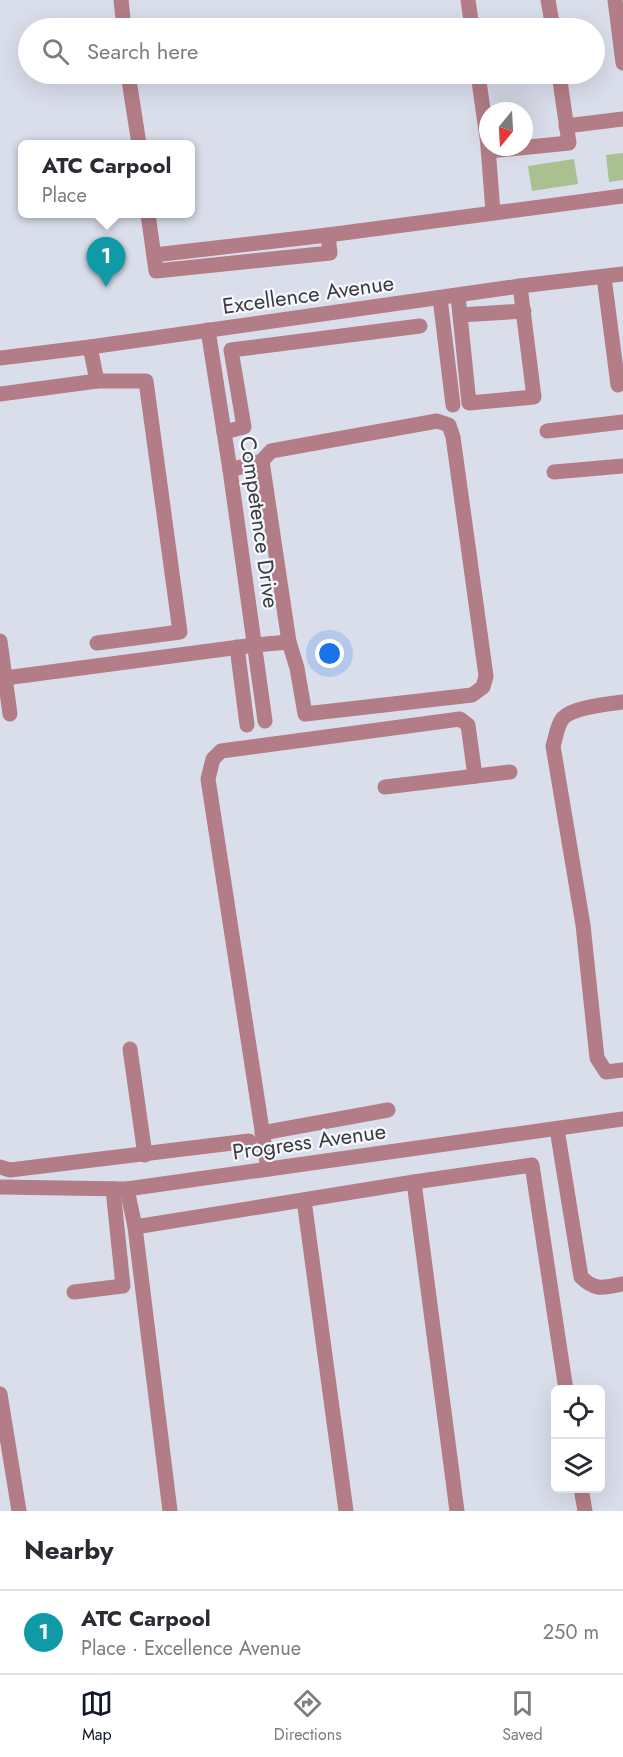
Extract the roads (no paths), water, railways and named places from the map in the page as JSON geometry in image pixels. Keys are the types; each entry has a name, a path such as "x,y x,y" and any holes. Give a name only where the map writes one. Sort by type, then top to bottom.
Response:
{"street":[{"path":"121,0 123,18"},
{"path":"468,0 471,18"},
{"path":"549,0 552,18"},
{"path":"615,0 623,63"},
{"path":"130,84 138,140"},
{"path":"479,84 482,102"},
{"path":"533,145 569,143 560,84"},
{"path":"566,126 623,118"},
{"path":"489,156 494,212"},
{"path":"149,218 154,255 328,235 623,195"},
{"name":"Excellence Avenue","path":"0,358 520,286 623,274"},
{"path":"604,277 618,385"},
{"path":"458,296 469,403 534,397 520,286"},
{"path":"440,298 453,405"},
{"path":"460,315 524,311"},
{"path":"224,432 244,427 231,350 420,326"},
{"name":"Competence Drive","path":"208,330 265,721"},
{"path":"90,347 97,381"},
{"path":"0,394 97,381 146,381 180,632 97,643"},
{"path":"230,470 262,461 271,451 298,445 437,421 449,425 453,437 486,676 483,687 472,695 305,714 297,668 289,642 262,461"},
{"path":"547,431 623,422"},
{"path":"554,472 623,466"},
{"path":"5,678 289,642"},
{"path":"237,647 247,725"},
{"path":"1,648 6,710"},
{"path":"623,702 588,707 565,716 559,724 553,746 583,925 597,1058 606,1072 623,1070"},
{"path":"268,1169 256,1137 208,779 213,759 221,751 460,719 468,725 475,776"},
{"path":"385,787 510,772"},
{"path":"130,1049 145,1155"},
{"path":"0,1167 10,1170 145,1155 256,1137 388,1110"},
{"name":"Progress Avenue","path":"0,1187 120,1189 623,1119"},
{"path":"557,1129 581,1277 589,1285 599,1287 623,1284"},
{"path":"135,1227 532,1165 565,1385"},
{"path":"414,1182 457,1511"},
{"path":"120,1189 135,1227 170,1511"},
{"path":"75,1292 123,1286 120,1189"},
{"path":"304,1200 346,1511"},
{"path":"0,1394 6,1467 20,1511"},
{"path":"582,1493 585,1511"}],"place":[{"name":"ATC Carpool","path":"106,287"}]}
